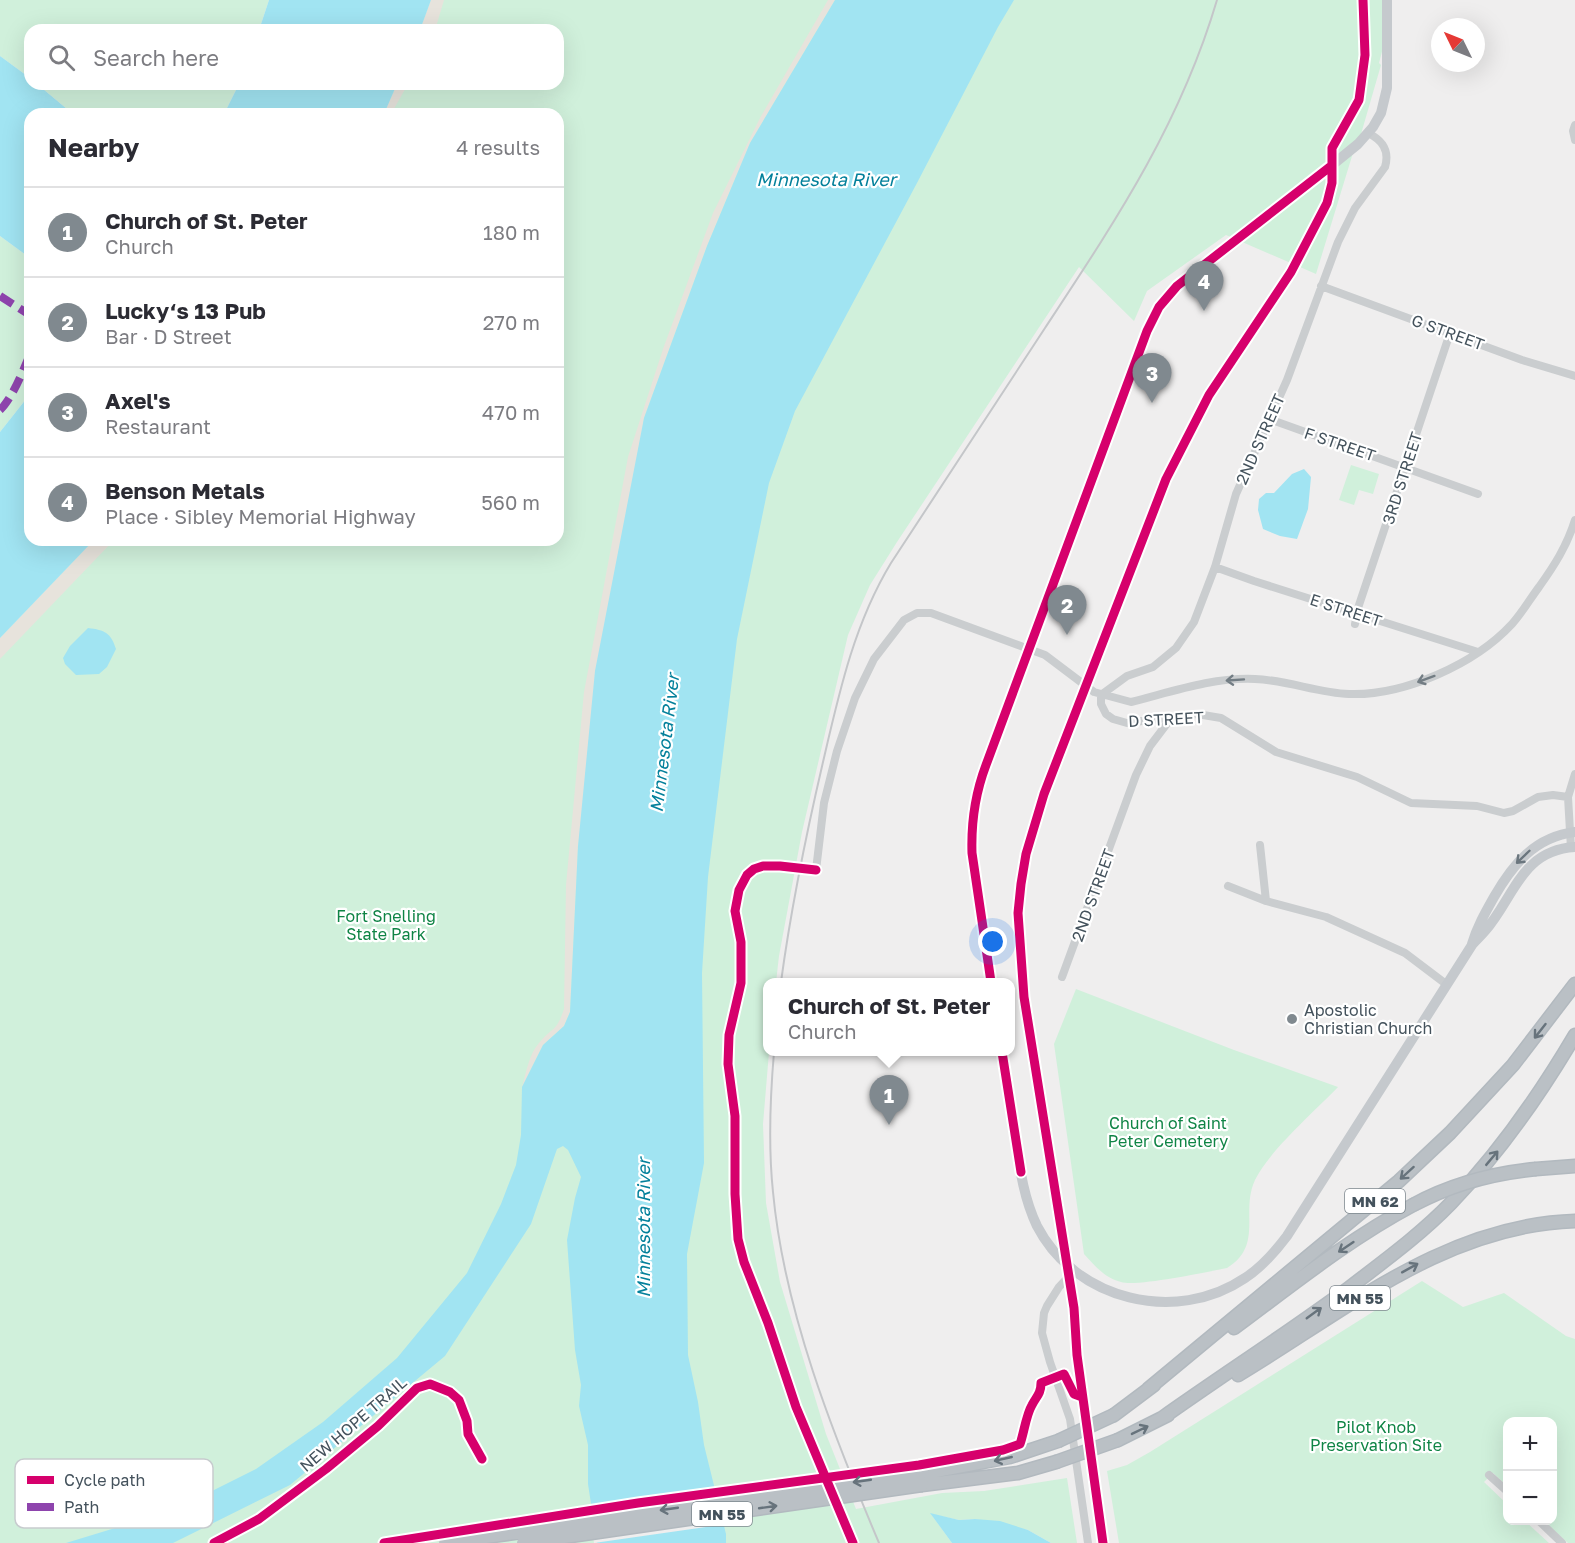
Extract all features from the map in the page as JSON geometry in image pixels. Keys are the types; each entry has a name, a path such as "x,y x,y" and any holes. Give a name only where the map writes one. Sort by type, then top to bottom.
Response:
{"highway":[{"name":"MN 62","path":"1148,1389 1399,1181 1443,1141 1514,1065 1575,984"},
{"name":"MN 62","path":"1162,1418 1335,1298 1423,1229 1467,1187 1506,1141 1541,1092 1575,1035"},
{"name":"MN 55","path":"523,1543 921,1479 1010,1457 1058,1441 1114,1415 1388,1218 1456,1187 1495,1176 1536,1169 1575,1166"},
{"name":"MN 55","path":"446,1543 921,1479 1018,1473 1118,1440 1162,1418 1243,1372 1395,1276 1436,1254 1502,1232 1548,1223 1575,1221"}],"main road":[{"path":"990,978 972,843 973,814 982,775 1147,331 1159,307 1177,286 1332,166 1368,133 1381,112 1387,88 1387,0"},
{"path":"1472,945 1478,925 1506,876 1519,860 1543,842 1573,833"},
{"path":"1003,1056 1027,1202 1044,1238 1059,1256 1074,1270 1113,1293 1140,1300 1169,1302 1207,1296 1232,1286 1254,1272 1271,1256 1287,1236 1446,984 1472,945 1486,931 1519,880 1532,865 1552,852 1573,847"}],"street":[{"path":"1575,125 1573,131 1575,140"},
{"name":"2ND STREET","path":"1101,695 1127,676 1153,667 1176,648 1194,622 1215,567 1236,494 1287,380 1346,223 1382,172 1387,160 1384,146 1379,139 1368,133"},
{"name":"G STREET","path":"1321,286 1522,360 1575,376"},
{"name":"3RD STREET","path":"1355,624 1450,333"},
{"name":"F STREET","path":"1269,419 1478,494"},
{"path":"1101,695 1131,702 1207,682 1255,679 1349,694 1397,688 1428,679 1451,669 1478,652 1498,638 1513,623 1559,559 1570,539 1575,520"},
{"name":"E STREET","path":"1215,567 1478,652"},
{"name":"D STREET","path":"816,870 824,802 837,751 855,698 874,659 904,620 917,613 931,613 1045,655 1076,677 1087,688 1101,695 1101,704 1106,714 1113,719 1127,723 1197,714 1221,718 1276,752 1357,777 1411,803 1477,806 1504,813 1513,811 1538,797 1553,795 1568,797"},
{"name":"2ND STREET","path":"1062,977 1136,775 1150,746 1172,717"},
{"path":"1573,847 1568,797 1575,774"},
{"path":"1260,844 1266,901"},
{"path":"1228,886 1266,901 1326,917 1405,953 1446,984"},
{"path":"1074,1270 1059,1287 1047,1306 1042,1333 1070,1419 1088,1543"},
{"path":"1489,1475 1503,1488"},
{"path":"1542,1525 1562,1543"}],"green space":[{"path":"0,0 269,0 261,24 24,24 24,74 0,56"},
{"name":"Fort Snelling State Park","path":"431,0 1386,0 1385,40 1379,63 1381,65 1316,274 1226,235 1147,291 1134,321 1079,267 897,542 870,585 848,635 802,832 776,978 763,978 763,1056 769,1056 763,1124 766,1203 780,1282 826,1434 856,1509 942,1493 984,1491 1067,1478 1077,1543 1051,1543 1028,1530 975,1519 959,1520 931,1514 952,1543 0,1543 0,638 88,546 564,546 564,108 387,108 394,90 564,90 564,24 422,24"},
{"path":"44,90 236,90 227,108 66,108"},
{"path":"0,236 24,254 24,402 0,432"},
{"path":"1351,465 1379,474 1373,494 1359,490 1354,505 1339,500"},
{"name":"Church of Saint Peter Cemetery","path":"1076,989 1338,1087 1293,1132 1262,1168 1251,1192 1248,1238 1245,1249 1227,1268 1129,1283 1105,1275 1084,1254 1054,1044"},
{"name":"Pilot Knob Preservation Site","path":"1422,1281 1463,1307 1504,1293 1566,1336 1575,1339 1575,1543 1568,1543 1548,1525 1557,1525 1557,1417 1503,1417 1503,1482 1493,1473 1484,1482 1503,1500 1503,1525 1529,1525 1549,1543 1119,1543 1107,1471 1127,1465"}],"sand":[{"path":"431,0 444,0 437,24 422,24"},
{"path":"828,0 835,0 750,143 707,246 644,418 578,846 570,1012 564,1026 543,1045 522,1087 533,1053 539,1043 556,1026 564,1009 566,885 584,692 628,457 663,349 713,213 760,118"},
{"path":"394,90 405,90 394,108 387,108"},
{"path":"88,546 108,546 0,659 0,638"}],"water":[{"path":"269,0 431,0 422,24 261,24"},
{"name":"Minnesota River","path":"835,0 1014,0 795,411 769,483 737,639 708,877 702,973 704,1163 687,1254 688,1355 704,1445 726,1534 726,1543 597,1543 588,1484 588,1445 579,1406 581,1385 575,1350 567,1240 581,1177 568,1150 563,1146 557,1149 531,1224 445,1356 290,1485 213,1523 213,1490 256,1469 323,1422 397,1358 467,1273 501,1204 516,1165 521,1135 522,1087 543,1045 564,1026 570,1012 578,846 595,671 644,418 707,246 750,143"},
{"path":"0,56 24,74 24,90 44,90 66,108 24,108 24,254 0,236"},
{"path":"236,90 394,90 387,108 227,108"},
{"path":"24,402 24,546 88,546 0,638 0,432"},
{"path":"1304,469 1311,477 1308,509 1297,539 1280,536 1263,529 1258,510 1259,499 1266,493 1274,493 1292,474"},
{"path":"88,628 106,633 112,639 116,649 107,667 99,674 76,675 65,664 63,658 70,646"},
{"path":"930,1513 959,1520 1000,1521 1028,1530 1051,1543 952,1543"},
{"name":"Minnesota River","path":"115,1528 203,1528 173,1543 66,1543"}],"pier":[{"path":"718,1490 727,1524 594,1543 590,1509"}],"railway":[{"path":"782,978 799,872 823,762 849,660 867,610 891,563 1097,249 1144,170 1184,89 1202,46 1217,0"},
{"path":"774,1056 770,1122 771,1174 779,1237 788,1282 799,1327 828,1415 879,1543"}],"marked path":[{"path":"0,296 24,311"},
{"path":"0,410 13,391 24,368"}],"cycle path":[{"path":"1103,1543 1077,1355 1074,1308 1024,997 1018,913 1026,854 1044,794 1166,479 1209,395 1291,272 1327,203 1332,183 1332,148 1359,100 1365,55 1363,0"},
{"path":"990,978 972,853 976,797 1147,331 1159,307 1177,286 1331,166"},
{"path":"816,870 763,866 747,875 739,890 735,911 741,942 741,983 729,1035 728,1064 735,1116 735,1194 738,1239 744,1262 768,1323 796,1407 853,1543"},
{"path":"1003,1056 1021,1172"},
{"path":"384,1543 638,1503 919,1465 1003,1450 1020,1444 1028,1414 1039,1393 1041,1383 1064,1374 1074,1394 1082,1397"},
{"name":"NEW HOPE TRAIL","path":"214,1543 259,1519 326,1469 378,1426 417,1388 430,1384 450,1392 459,1400 467,1421 468,1434 482,1459"}],"place":[{"name":"Benson Metals","path":"1204,311"},
{"name":"Axel's","path":"1152,403"},
{"name":"Lucky‘s 13 Pub","path":"1067,635"},
{"name":"Apostolic Christian Church","path":"1292,1019"},
{"name":"Church of St. Peter","path":"889,1125"}]}
